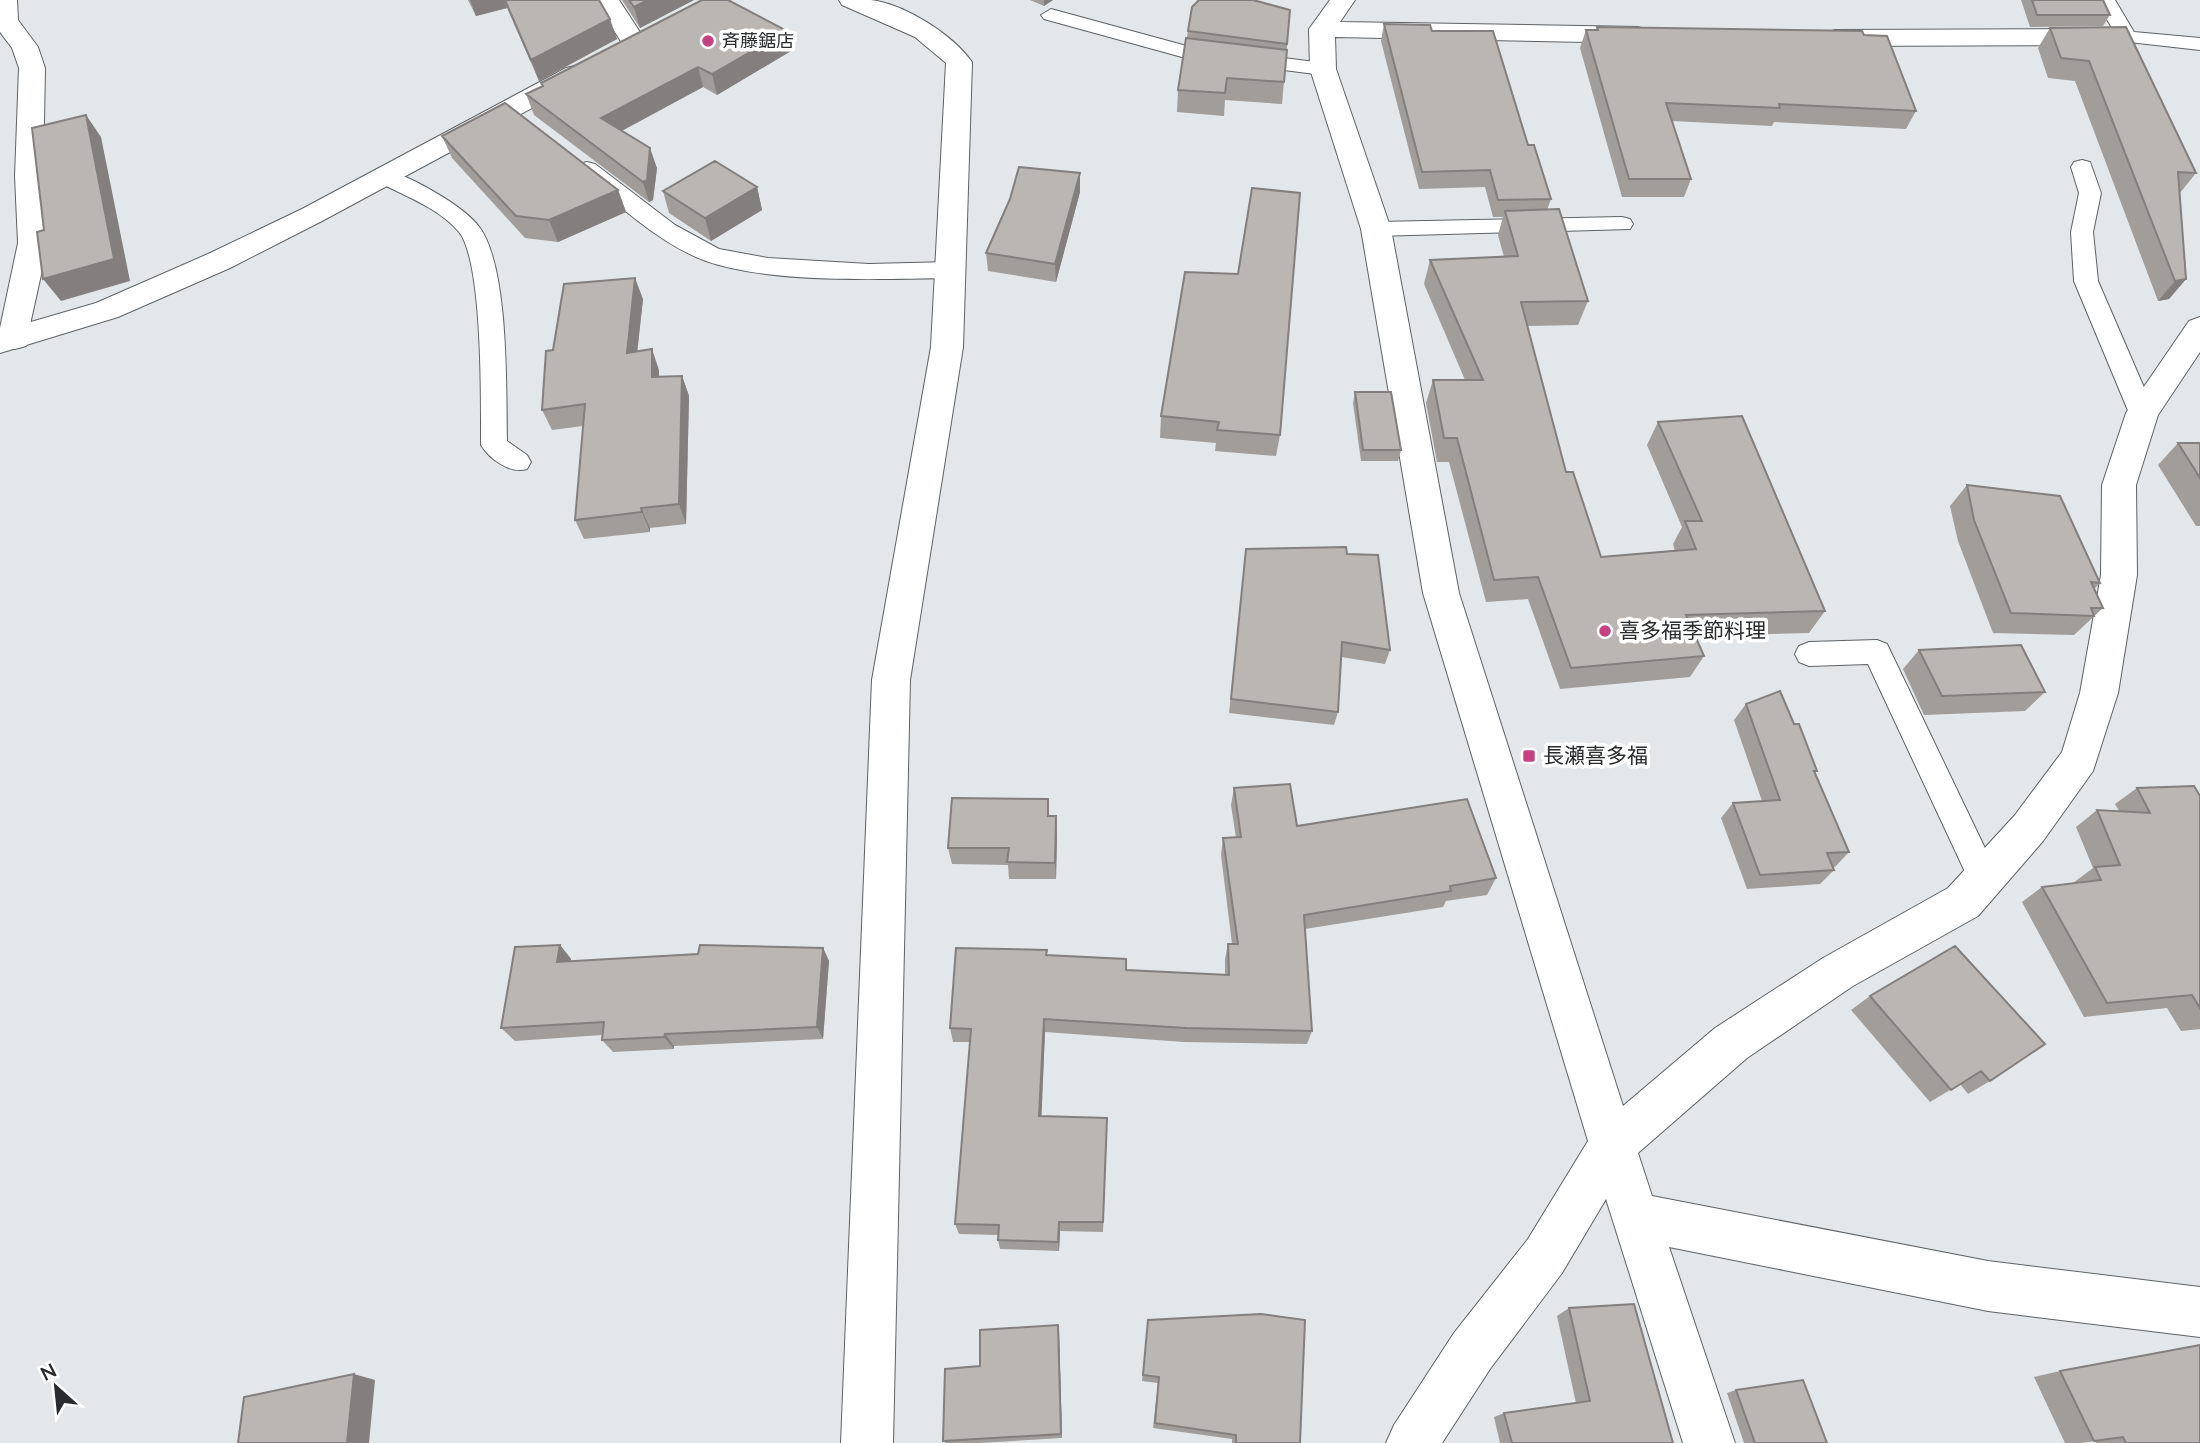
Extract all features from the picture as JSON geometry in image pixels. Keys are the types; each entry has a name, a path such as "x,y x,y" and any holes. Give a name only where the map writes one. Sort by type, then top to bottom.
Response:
{"street":[{"path":"5,0 5,21 25,47 32,68 29,176 33,243 16,320 8,340"},
{"path":"8,340 107,310 194,272 312,215 384,176 520,117 626,47 607,0"},
{"path":"851,0 923,30 949,48 959,62 947,346 891,680 867,1443"},
{"path":"1343,0 1322,29 1323,69 1376,229 1441,593 1634,1216 1709,1443"},
{"path":"1322,29 1668,36"},
{"path":"1806,38 2127,37"},
{"path":"1412,1443 1472,1351 1545,1256 1612,1145 1731,1043 1839,972 1964,902 2029,828 2079,759 2099,693 2119,575 2119,485 2142,412 2200,328"},
{"path":"1634,1216 1988,1286 2200,1312"}],"lane":[{"path":"2105,0 2127,37 2200,44"},
{"path":"1051,15 1182,51 1323,69"},
{"path":"574,159 667,230 713,255 768,267 869,272 950,270"},
{"path":"2082,167 2090,193 2082,232 2087,281 2142,412"},
{"path":"384,176 456,217 472,233 484,264 494,396 494,445 517,462"},
{"path":"1376,229 1622,224"},
{"path":"1808,654 1877,652 1984,879"}],"building":[{"path":"505,0 599,0 610,19 531,60"},
{"path":"629,0 648,0 634,7"},
{"path":"702,0 728,0 787,31 712,74 698,67 601,118 650,148 647,180 643,182 526,94 543,86 541,83"},
{"path":"1199,0 1253,0 1290,10 1287,44 1188,31 1192,7"},
{"path":"2032,0 2103,0 2110,15 2037,15"},
{"path":"1384,24 1430,25 1432,31 1493,31 1528,145 1534,145 1551,199 1498,200 1490,170 1422,172"},
{"path":"1597,27 1862,31 1864,35 1887,36 1916,111 1779,104 1780,108 1666,103 1691,179 1629,179 1586,30 1598,30"},
{"path":"2126,27 2196,173 2178,172 2186,279 2175,281 2089,61 2061,58 2050,28"},
{"path":"1186,38 1287,50 1284,82 1227,78 1225,93 1178,90"},
{"path":"505,103 618,190 549,220 516,216 442,136"},
{"path":"86,115 114,259 43,279 37,232 44,230 32,128"},
{"path":"715,161 757,187 705,218 663,191"},
{"path":"1019,167 1080,173 1055,264 986,253 1010,199"},
{"path":"1252,188 1300,193 1280,435 1217,430 1219,422 1161,416 1185,272 1238,274"},
{"path":"1559,209 1588,301 1521,302 1566,472 1573,472 1601,557 1696,549 1685,521 1702,521 1658,422 1742,416 1825,611 1686,615 1704,656 1571,668 1538,577 1494,580 1457,438 1444,438 1433,380 1483,380 1430,260 1518,256 1505,211"},
{"path":"635,278 627,353 652,349 652,377 682,376 679,504 641,508 642,512 575,520 585,404 542,410 546,351 553,350 564,284"},
{"path":"1355,392 1391,392 1401,450 1363,450"},
{"path":"2178,443 2200,443 2200,478"},
{"path":"1967,485 2060,496 2100,583 2091,582 2103,608 2091,608 2094,616 2011,613 1974,520"},
{"path":"1346,547 1347,554 1378,555 1390,650 1342,642 1338,712 1231,699 1246,549"},
{"path":"2021,645 2045,692 1942,696 1919,650"},
{"path":"1780,691 1794,724 1799,724 1817,771 1814,771 1849,852 1827,853 1834,870 1760,875 1733,803 1780,800 1746,704"},
{"path":"1290,784 1297,826 1467,799 1496,878 1450,886 1451,891 1304,915 1312,1031 1186,1028 1044,1019 1039,1116 1107,1118 1103,1222 1059,1222 1058,1242 998,1240 999,1225 955,1224 971,1029 950,1028 956,948 1047,950 1046,955 1126,959 1126,970 1229,975 1228,944 1238,944 1223,838 1241,837 1234,788"},
{"path":"2194,786 2200,796 2200,1008 2192,995 2107,1003 2042,887 2101,880 2095,867 2120,865 2097,810 2150,813 2137,788"},
{"path":"952,798 1048,799 1048,816 1056,816 1055,863 1007,862 1009,848 948,848"},
{"path":"560,945 557,962 698,954 700,945 823,948 817,1027 665,1034 664,1037 602,1040 604,1022 501,1028 515,947"},
{"path":"1955,946 2045,1044 1990,1081 1981,1071 1951,1090 1870,996"},
{"path":"1634,1304 1673,1443 1512,1443 1504,1413 1590,1401 1569,1308"},
{"path":"1261,1314 1305,1320 1300,1443 1236,1443 1236,1435 1155,1423 1159,1377 1143,1375 1148,1320"},
{"path":"1058,1325 1061,1434 943,1441 945,1369 980,1366 980,1330"},
{"path":"2200,1345 2200,1443 2126,1443 2123,1437 2094,1441 2060,1371"},
{"path":"354,1374 347,1443 238,1443 244,1397"},
{"path":"1803,1380 1827,1443 1755,1443 1736,1390"}],"place":[{"name":"斉藤鋸店","path":"708,41"},
{"name":"喜多福季節料理","path":"1605,631"},
{"name":"長瀬喜多福","path":"1529,756"}]}
